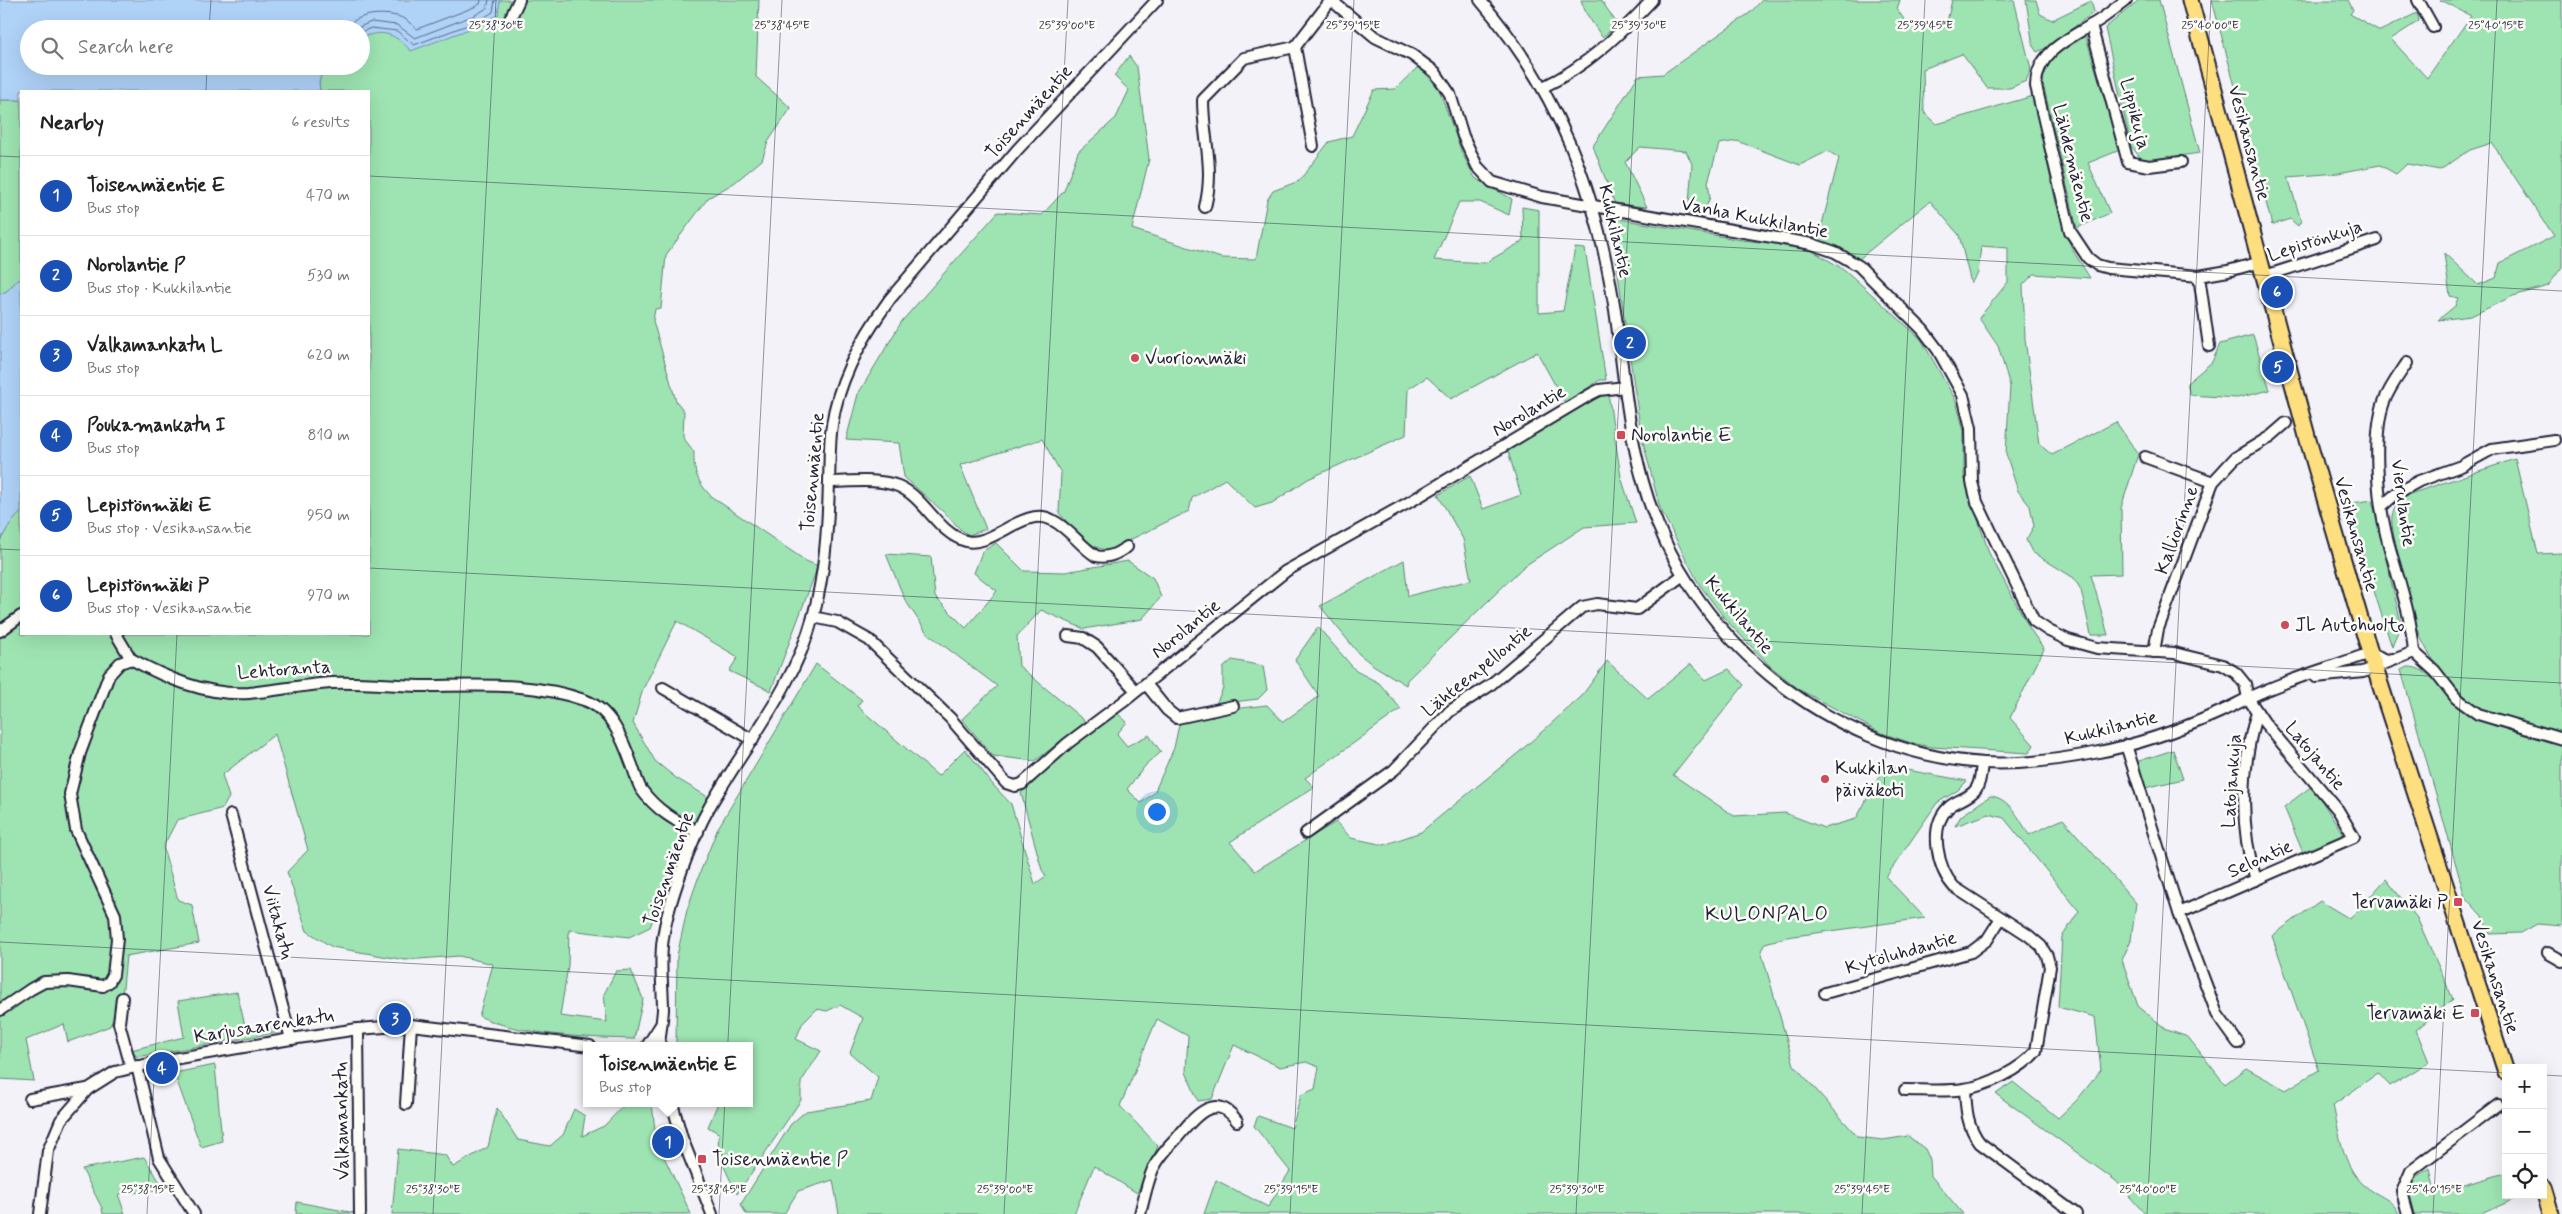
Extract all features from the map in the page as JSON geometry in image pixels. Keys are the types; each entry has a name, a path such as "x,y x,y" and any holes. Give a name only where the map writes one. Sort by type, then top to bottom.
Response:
{"highway":[{"name":"Vesikansantie","path":"2190,0 2308,440 2374,668 2503,1064"},
{"path":"2547,1199 2551,1214"}],"street":[{"path":"510,19 519,0"},
{"name":"Toisenmäentie","path":"659,1042 663,1012 661,959 663,936 698,832 710,806 753,740 800,655 813,617 823,572 832,425 839,394 858,350 874,320 890,299 1017,150 1157,0"},
{"path":"1205,207 1210,187 1210,174 1203,100 1244,58 1295,47 1331,0"},
{"name":"Vanha Kukkilantie","path":"1331,0 1375,37 1412,55 1436,72 1450,94 1463,136 1477,166 1492,182 1532,195 1812,244 1835,252 1858,266 1923,330 1938,350 1962,395 1971,428 1972,482 1976,502 2034,621 2068,640 2097,648 2174,653 2223,665 2240,676 2248,698"},
{"name":"Kukkilantie","path":"1480,0 1514,43 1543,87 1569,137 1593,206 1604,248 1625,387 1643,482 1656,520 1683,575 1709,613 1740,649 1791,694 1850,729 1914,752 1982,763 2063,758 2126,745 2176,730 2248,698 2370,653"},
{"path":"1543,87 1580,65 1623,30 1652,0"},
{"name":"Lähdemäentie","path":"2126,0 2091,25 2060,43 2044,59 2036,78 2070,231 2080,247 2098,265 2122,270 2166,271 2199,276 2228,271 2263,269"},
{"path":"2418,0 2433,27"},
{"name":"Lippikuja","path":"2091,25 2128,162 2149,166 2182,162"},
{"path":"1295,47 1313,146"},
{"name":"Lepistönkuja","path":"2263,269 2377,240"},
{"path":"2199,276 2209,346"},
{"name":"Vierulantie","path":"2407,363 2384,402 2378,425 2382,506 2386,533 2412,628 2414,652"},
{"name":"Norolantie","path":"813,617 837,622 869,640 950,718 1006,783 1015,786 1022,784 1068,743 1146,684 1286,571 1413,500 1591,394 1599,390 1625,387"},
{"name":"Kalliorinne","path":"2154,652 2158,629 2213,482 2235,458 2271,436 2286,423"},
{"path":"2382,506 2397,493 2412,485 2461,466 2492,449 2554,440"},
{"path":"2145,457 2213,482"},
{"path":"829,482 898,486 915,498 955,536 966,541 979,540 1025,520 1042,517 1052,520 1096,556 1104,558 1127,547"},
{"name":"Lähteenpellontie","path":"1306,833 1394,770 1450,711 1489,686 1582,607 1597,604 1637,609 1683,575"},
{"path":"0,631 20,617"},
{"path":"0,1010 31,988 44,982 62,981 103,986 109,982 113,975 116,939 115,915 76,830 70,794 80,753 109,675 120,663 131,659 117,635"},
{"path":"1068,636 1083,638 1097,647 1136,691"},
{"path":"2414,652 2435,671 2456,698 2478,714 2562,739"},
{"name":"Kukkilantie","path":"2294,680 2352,674 2374,668 2414,652"},
{"path":"2370,653 2387,660 2393,659"},
{"name":"Lehtoranta","path":"131,659 159,674 186,684 214,691 247,693 333,683 506,686 558,693 586,700 611,721 625,745 640,787 656,808 671,819 698,832"},
{"path":"1146,684 1167,710 1177,718 1232,706"},
{"path":"663,688 753,740"},
{"name":"Latojantie","path":"2248,698 2257,712 2338,810 2354,837"},
{"name":"Latojankuja","path":"2256,880 2249,858 2244,809 2248,746 2257,712"},
{"path":"2126,745 2179,913 2217,1014 2238,1043"},
{"path":"1905,1090 1965,1089 2004,1076 2030,1059 2036,1051 2040,1036 2050,968 2047,956 2041,946 2028,935 1954,887 1946,878 1938,847 1937,834 1946,809 1958,800 1970,795 1977,788 1982,763"},
{"name":"Viitakatu","path":"231,815 291,1039"},
{"name":"Selontie","path":"2179,913 2354,837"},
{"name":"Kytöluhdantie","path":"1825,993 1972,952 1987,940 2001,918"},
{"path":"2548,954 2562,960"},
{"path":"122,998 119,1023 134,1067 159,1158 194,1214"},
{"path":"406,1104 411,1025"},
{"name":"Karjusaarenkatu","path":"40,1214 45,1166 53,1135 61,1120 88,1089 105,1076 134,1067 291,1039 358,1029 411,1025 583,1045"},
{"name":"Toisenmäentie","path":"649,1042 660,1025"},
{"name":"Valkamankatu","path":"358,1029 360,1214"},
{"path":"30,1099 88,1089"},
{"path":"1965,1089 1967,1117 1971,1131 1980,1143 2076,1214"},
{"path":"2408,1214 2402,1192 2410,1171 2498,1105"},
{"path":"673,1107 682,1138 712,1214"},
{"path":"1140,1214 1153,1169 1161,1156 1197,1114 1212,1108 1224,1109 1230,1111 1237,1122"}],"green space":[{"path":"396,0 759,0 756,77 791,108 768,142 762,160 734,183 708,198 666,255 661,308 655,309 653,321 676,401 684,411 683,437 694,452 694,466 697,477 703,487 712,497 806,561 818,566 771,691 729,671 738,657 677,621 643,689 633,723 655,761 676,778 708,797 680,848 650,927 629,937 569,930 568,966 560,1016 607,1022 604,994 616,971 631,970 643,999 634,1039 554,1034 495,1022 479,1016 493,964 459,956 405,960 332,947 307,931 287,872 308,850 275,734 222,775 229,797 223,808 177,820 163,847 178,900 192,905 199,943 126,956 122,998 110,1026 68,1042 64,1024 26,1040 34,1081 0,1079 0,541 10,524 20,497 20,635 370,635 370,90 320,90 319,82 321,75 370,75 370,26"},
{"path":"1581,0 1601,0 1618,25 1602,37 1586,13"},
{"path":"1762,0 1900,0 1897,9 1905,21 1935,27 1947,22 1952,0 2014,0 2031,69 2026,81 2010,88 1987,88 1962,54 1923,69 1924,112 1937,124 2033,96 2056,203 2072,249 2090,278 2034,274 2023,285 2025,339 2039,444 2052,455 2116,422 2138,454 2121,508 2122,574 2091,575 2108,635 2091,635 2081,590 2074,578 2032,552 2026,540 2034,526 2030,506 2018,491 2006,454 2010,386 1998,346 1979,318 2008,282 2008,248 1981,246 1978,273 1971,283 1959,235 1930,201 1859,259 1818,240 1839,158 1828,151 1800,165 1737,141 1719,144 1708,182 1710,197 1702,218 1688,216 1692,164 1686,151 1640,147 1625,162 1647,207 1615,204 1593,146 1638,76 1663,74 1751,12"},
{"path":"2026,0 2036,0 2040,14 2052,20 2091,1 2094,12 2048,47 2037,52 2033,46"},
{"path":"2139,0 2159,0 2200,153 2143,161 2131,146 2105,28"},
{"path":"2212,0 2348,0 2353,10 2350,14 2380,31 2417,13 2419,21 2391,39 2427,78 2471,16 2440,0 2562,0 2562,267 2548,286 2513,296 2471,316 2438,320 2455,306 2458,298 2450,296 2444,253 2478,285 2496,278 2500,263 2554,236 2492,143 2470,150 2440,170 2407,164 2396,174 2380,165 2338,173 2288,177 2301,221 2298,226 2290,219 2272,225"},
{"path":"2085,34 2120,150 2088,163 2110,213 2077,228 2043,84 2044,76 2051,61 2064,48"},
{"path":"1129,56 1137,67 1149,159 1132,229 1221,258 1256,259 1267,200 1273,191 1299,181 1329,142 1352,136 1374,90 1395,89 1419,66 1439,89 1462,153 1475,178 1512,199 1509,215 1480,202 1459,202 1434,260 1485,263 1523,241 1522,207 1539,210 1539,313 1563,311 1575,248 1585,249 1606,380 1600,380 1565,403 1537,352 1451,399 1427,377 1408,389 1406,435 1308,479 1272,503 1255,508 1225,479 1192,498 1189,511 1109,550 1102,549 1088,542 1059,513 1061,473 1042,439 960,465 986,529 969,535 960,529 904,477 899,443 846,440 858,394 902,321 998,212 1042,215 1064,191 1078,152 1116,118 1129,90 1114,76"},
{"path":"0,100 20,100 20,280 7,291 0,294"},
{"path":"1619,219 1742,240 1806,247 1845,270 1921,339 1956,401 1964,431 1964,477 1989,553 2030,629 2044,649 2010,718 2034,745 2029,753 1932,747 1911,743 1879,732 1800,690 1770,666 1726,620 1699,584 1660,508 1641,434 1618,274 1613,232"},
{"path":"2253,335 2270,390 2237,398 2190,395 2187,383 2212,362 2220,344"},
{"path":"1608,393 1621,477 1636,523 1584,527 1523,567 1407,680 1406,685 1359,654 1320,606 1404,560 1408,596 1471,580 1463,539 1438,495 1470,476 1483,509 1521,495 1508,451 1594,399"},
{"path":"2515,459 2538,554 2562,553 2562,733 2508,720 2488,712 2471,701 2445,676 2431,657 2421,638 2394,539 2393,512 2407,495"},
{"path":"2372,500 2401,623 2392,647 2346,504"},
{"path":"996,543 1024,571 1065,572 1128,561 1153,578 1161,597 1142,619 1084,629 1041,610 1017,636 1019,666 1086,722 1035,761 993,756 962,719 997,686 927,633 905,600 886,554 931,557 935,597 966,628 997,591 974,573 982,552"},
{"path":"1318,627 1356,671 1379,683 1401,709 1305,778 1314,787 1230,842 1255,871 1336,822 1351,838 1384,845 1421,832 1517,754 1581,697 1607,661 1648,699 1691,664 1706,680 1729,669 1744,685 1673,775 1734,816 1785,813 1824,828 1856,819 1885,766 1967,781 1958,790 1937,803 1886,877 1925,918 1787,937 1765,943 1761,951 1794,1065 1858,1137 1883,1140 1908,1136 1925,1149 1930,1160 1931,1176 1963,1214 1204,1214 1216,1180 1268,1207 1290,1171 1254,1126 1258,1116 1292,1128 1301,1095 1315,1089 1319,1067 1306,1062 1280,1067 1234,1045 1212,1099 1198,1101 1186,1072 1188,1036 1157,1019 1120,1106 1158,1146 1137,1193 1094,1166 1074,1214 839,1214 833,1180 798,1191 784,1214 746,1214 741,1204 791,1124 806,1111 871,1101 878,1077 850,1053 863,1018 840,1005 827,1011 817,1009 802,1024 796,1039 821,1051 801,1082 801,1100 737,1194 720,1156 718,1141 720,1134 708,1127 716,1107 753,1107 753,1042 676,1042 677,956 687,910 701,870 718,828 816,664 862,700 857,706 938,776 965,749 1011,804 1035,884 1046,876 1042,870 1021,793 1067,751 1117,713 1127,722 1117,734 1127,746 1149,735 1161,752 1145,766 1127,789 1141,803 1154,793 1174,748 1180,720 1233,709 1267,705 1283,722 1319,696 1295,660"},
{"path":"1232,660 1263,666 1267,690 1258,699 1216,704 1223,688 1223,668"},
{"path":"2407,667 2423,671 2460,708 2483,721 2562,744 2562,926 2537,924 2521,933 2490,934 2482,916 2465,897 2401,670"},
{"path":"2173,750 2183,779 2145,788 2136,762"},
{"path":"2312,786 2345,837 2304,855 2284,807"},
{"path":"1990,796 2003,800 2013,810 2029,835 2063,819 2136,903 2131,940 2122,960 2138,1006 2167,1030 2188,1037 2225,1084 2246,1068 2286,1090 2319,1070 2272,936 2320,901 2350,919 2386,879 2417,918 2453,999 2416,1030 2429,1062 2390,1086 2378,1073 2333,1105 2342,1148 2351,1168 2364,1185 2393,1204 2399,1214 2145,1214 2116,1181 1996,1094 2013,1082 2058,1118 2077,1100 2101,1070 2095,1017 2058,1007 2062,937 2079,911 2004,818 1989,814 1955,826 1961,816"},
{"path":"237,992 246,1030 278,1026 280,1032 137,1057 131,1050 184,1037 178,1001"},
{"path":"215,1065 222,1141 201,1147 174,1073"},
{"path":"622,1107 652,1107 656,1140 691,1214 392,1214 398,1149 445,1155 453,1167 488,1147 497,1108 518,1140 550,1146 563,1135 574,1109 585,1116 582,1136 604,1126"},
{"path":"144,1157 165,1190 118,1194 125,1214 103,1214 102,1208 82,1169"},
{"path":"2430,1168 2435,1193 2502,1174 2502,1199 2515,1199 2481,1214 2415,1214 2408,1188 2412,1179"},
{"path":"297,1202 355,1213 296,1214"}],"water":[{"path":"0,0 500,0 498,15 480,25 411,51 395,37 383,34 370,35 370,20 20,20 20,75 321,75 319,82 320,90 20,90 20,100 0,100"},
{"path":"20,280 20,513 10,524 0,541 0,294 7,291"}],"place":[{"name":"Lepistönmäki P","path":"2277,292"},
{"name":"Norolantie P","path":"1630,343"},
{"name":"Vuorionmäki","path":"1135,358"},
{"name":"Lepistönmäki E","path":"2278,367"},
{"name":"Norolantie E","path":"1621,435"},
{"name":"JL Autohuolto","path":"2285,625"},
{"name":"Kukkilan päiväkoti","path":"1825,779"},
{"name":"Tervamäki P","path":"2458,902"},
{"name":"Tervamäki E","path":"2475,1013"},
{"name":"Valkamankatu L","path":"395,1019"},
{"name":"Poukamankatu I","path":"162,1068"},
{"name":"Toisenmäentie E","path":"668,1142"},
{"name":"Toisenmäentie P","path":"702,1159"}],"district":[{"name":"KULONPALO","path":"1767,914"}]}
